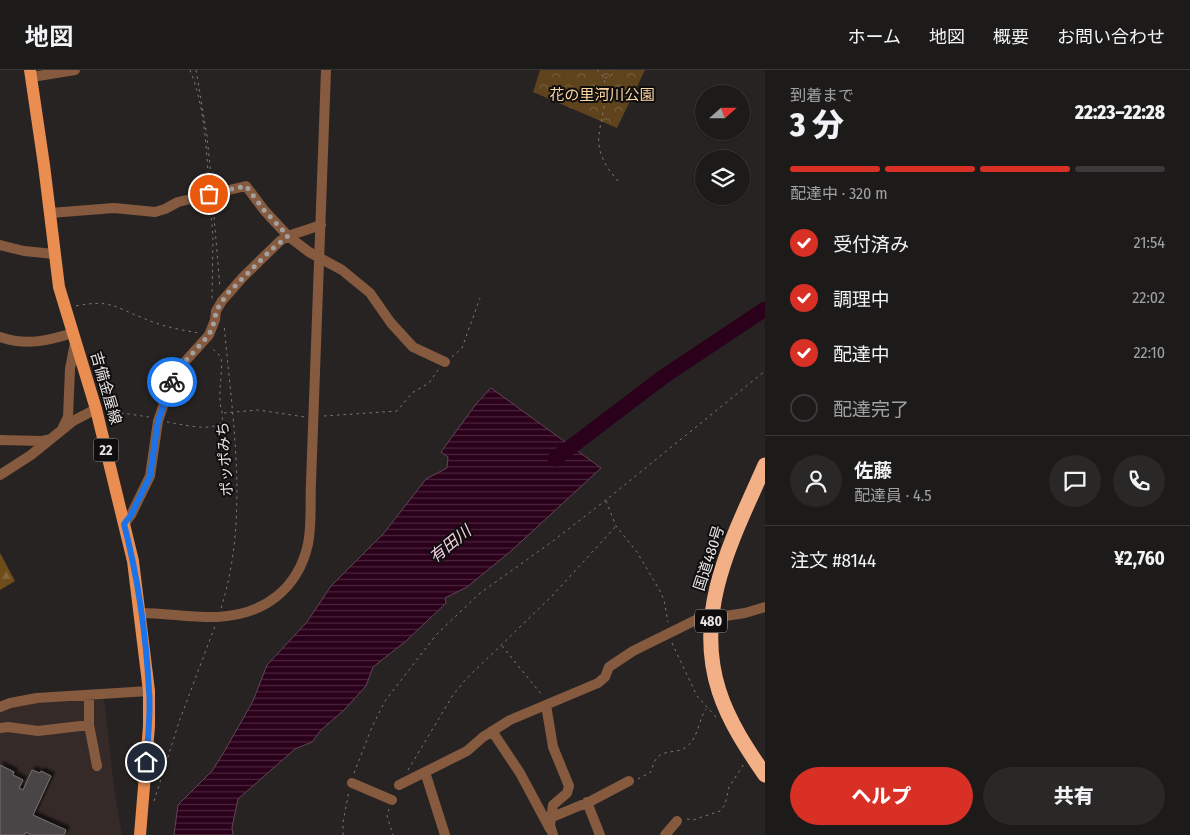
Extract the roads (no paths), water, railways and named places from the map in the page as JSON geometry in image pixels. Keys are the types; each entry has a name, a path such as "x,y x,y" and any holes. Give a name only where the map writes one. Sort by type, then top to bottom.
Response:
{"highway":[{"name":"国道480号","path":"765,465 716,585 712,615 711,646 719,690 736,729 750,753 765,773"}],"main road":[{"name":"吉備金屋線","path":"31,73 59,286 97,410 133,561 150,691 150,726 140,835"}],"street":[{"path":"31,73 75,70"},
{"path":"140,613 218,617 256,610 284,591 298,573 303,561 308,542 314,417 326,70"},
{"path":"50,213 114,208 155,212 165,209 174,203 246,186 264,210 288,236 309,252 346,272 370,293 391,323 413,348 445,362"},
{"path":"124,524 131,515 150,476 158,421 170,386 181,366 206,338 212,328 216,311 222,301 280,241 288,236 321,225"},
{"path":"0,245 24,251 54,254"},
{"path":"0,337 16,342 30,343 74,336 68,417 61,430"},
{"path":"0,475 31,456 61,430 88,413 97,410"},
{"path":"0,440 42,441 51,439"},
{"path":"399,785 467,751 492,731 510,720 598,683 605,677 609,667 633,651 712,615 745,613 765,607"},
{"path":"0,707 37,698 150,691"},
{"path":"89,695 89,725 98,766"},
{"path":"546,705 553,747 569,786 567,793 552,804 550,818 552,833"},
{"path":"0,728 8,727 38,732 89,725"},
{"path":"492,731 520,773 552,833"},
{"path":"425,772 445,835"},
{"path":"550,818 629,782"},
{"path":"352,783 392,800"},
{"path":"587,802 600,835"},
{"path":"665,835 677,821"}],"water":[{"path":"491,388 601,468 511,551 467,587 445,598 446,603 406,641 373,667 366,686 344,710 321,730 312,742 295,749 238,799 232,827 233,835 174,835 178,805 212,771 253,701 267,665 307,622 331,586 384,533 426,479 447,468 448,457 441,452 476,404"}],"waterway":[{"name":"有田川","path":"555,459 663,377 765,309"},
{"name":"有田川","path":"761,313 765,315"}],"park label":[{"name":"花の里河川公園","path":"602,95"}]}
